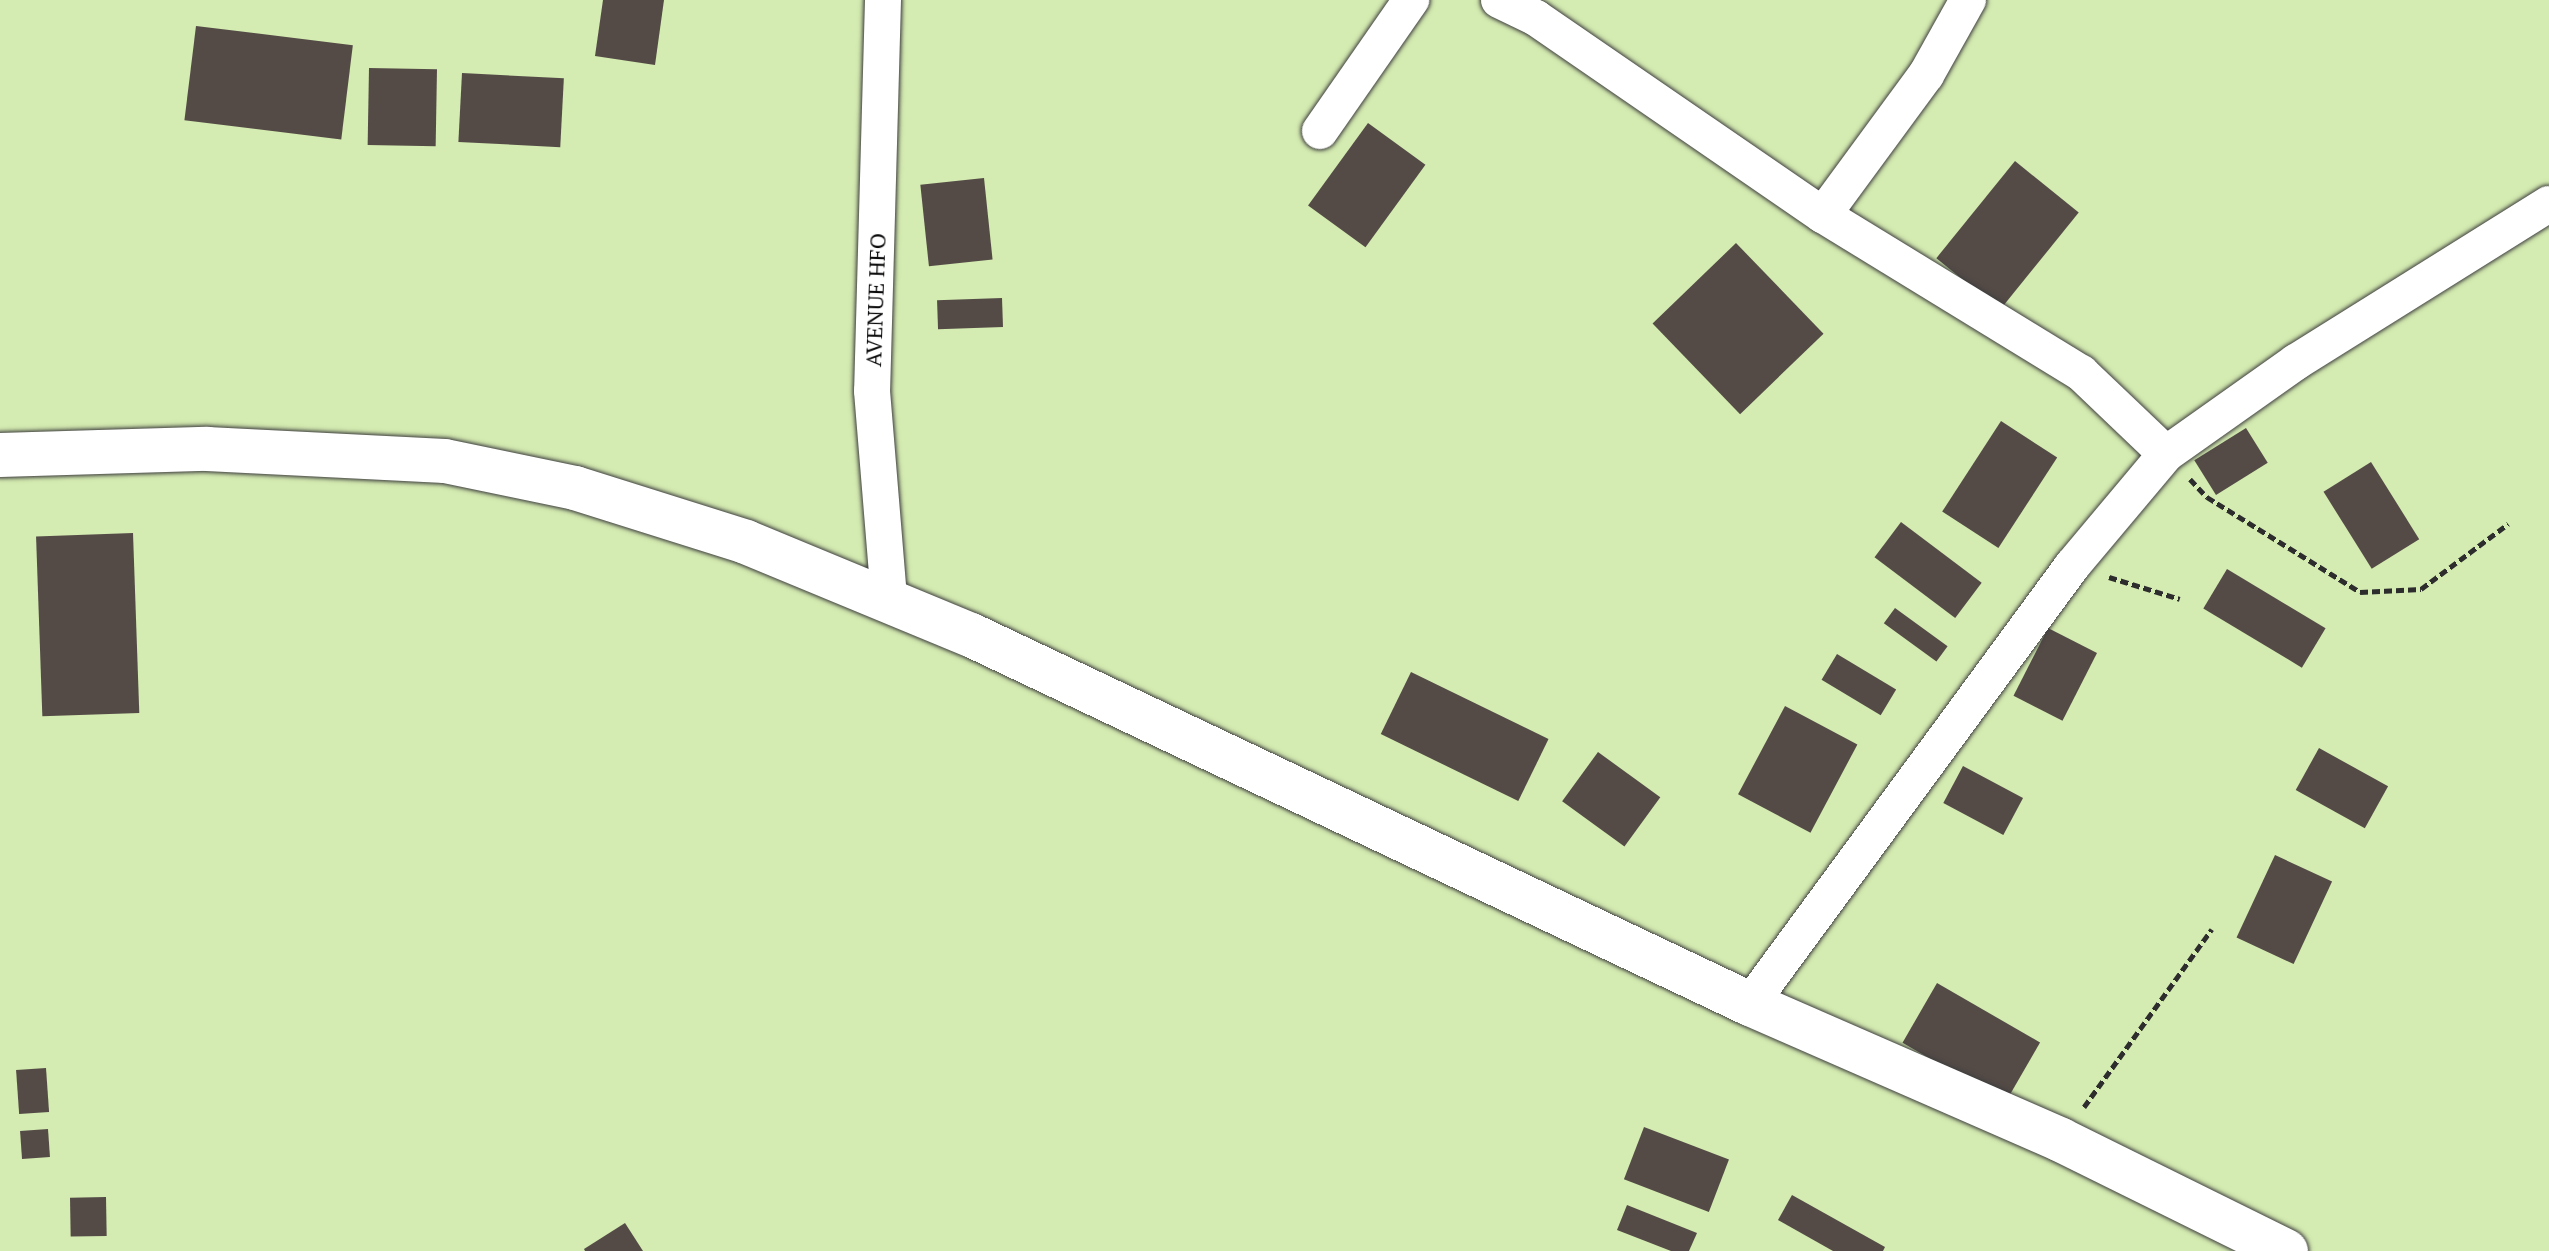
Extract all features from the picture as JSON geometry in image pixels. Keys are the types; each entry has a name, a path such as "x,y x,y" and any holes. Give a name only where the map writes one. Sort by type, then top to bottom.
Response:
{"street":[{"name":"AVENUE HFO","path":"883,0 872,391 889,600"},
{"path":"1320,131 1411,0"},
{"path":"1499,0 1536,18 1823,215 2081,373 2166,454"},
{"path":"1823,215 1926,75 1968,0"},
{"path":"1750,1004 2072,566 2166,454 2296,362 2549,204"},
{"path":"0,455 207,449 445,461 575,488 689,524 889,600 1316,796 1750,1004 2061,1140 2286,1251"}],"path":[{"path":"2166,454 2207,497 2360,592 2421,589 2508,524"},
{"path":"2072,566 2180,599"},
{"path":"2061,1140 2212,929"}],"green space":[{"path":"0,0 2549,0 2549,1251 0,1251"}],"building":[{"path":"603,0 664,0 655,65 595,56"},
{"path":"196,26 353,45 341,140 184,120"},
{"path":"369,68 437,69 436,146 368,145"},
{"path":"462,73 564,78 560,147 458,142"},
{"path":"1368,123 1425,165 1365,247 1308,206"},
{"path":"2015,161 2079,213 2000,310 1936,258"},
{"path":"984,178 993,260 929,266 920,185"},
{"path":"1736,243 1824,334 1740,414 1653,324"},
{"path":"1002,298 1003,327 938,329 937,300"},
{"path":"2001,421 2057,457 1998,548 1942,512"},
{"path":"2246,428 2268,463 2216,495 2194,460"},
{"path":"2371,462 2419,539 2372,569 2324,492"},
{"path":"1901,522 1982,583 1955,618 1875,557"},
{"path":"133,533 139,713 42,716 36,536"},
{"path":"2227,569 2326,628 2302,668 2203,608"},
{"path":"1895,608 1948,646 1936,662 1884,623"},
{"path":"2048,628 2097,653 2063,721 2013,696"},
{"path":"1837,654 1896,690 1881,715 1822,680"},
{"path":"1411,672 1549,739 1518,801 1381,734"},
{"path":"1785,706 1857,744 1810,833 1738,794"},
{"path":"2319,748 2388,786 2365,828 2296,790"},
{"path":"1598,752 1660,797 1624,847 1562,801"},
{"path":"1963,766 2023,798 2003,835 1943,803"},
{"path":"2275,855 2332,882 2294,964 2237,937"},
{"path":"1937,983 2040,1042 2006,1102 1903,1043"},
{"path":"46,1068 49,1112 19,1114 16,1070"},
{"path":"1644,1127 1729,1160 1709,1212 1624,1179"},
{"path":"48,1129 50,1157 22,1159 20,1131"},
{"path":"1792,1195 1885,1247 1883,1251 1833,1251 1778,1220"},
{"path":"106,1197 107,1236 71,1237 70,1198"},
{"path":"1627,1205 1697,1233 1689,1251 1671,1251 1617,1230"},
{"path":"625,1223 643,1251 585,1251 584,1249"}]}
